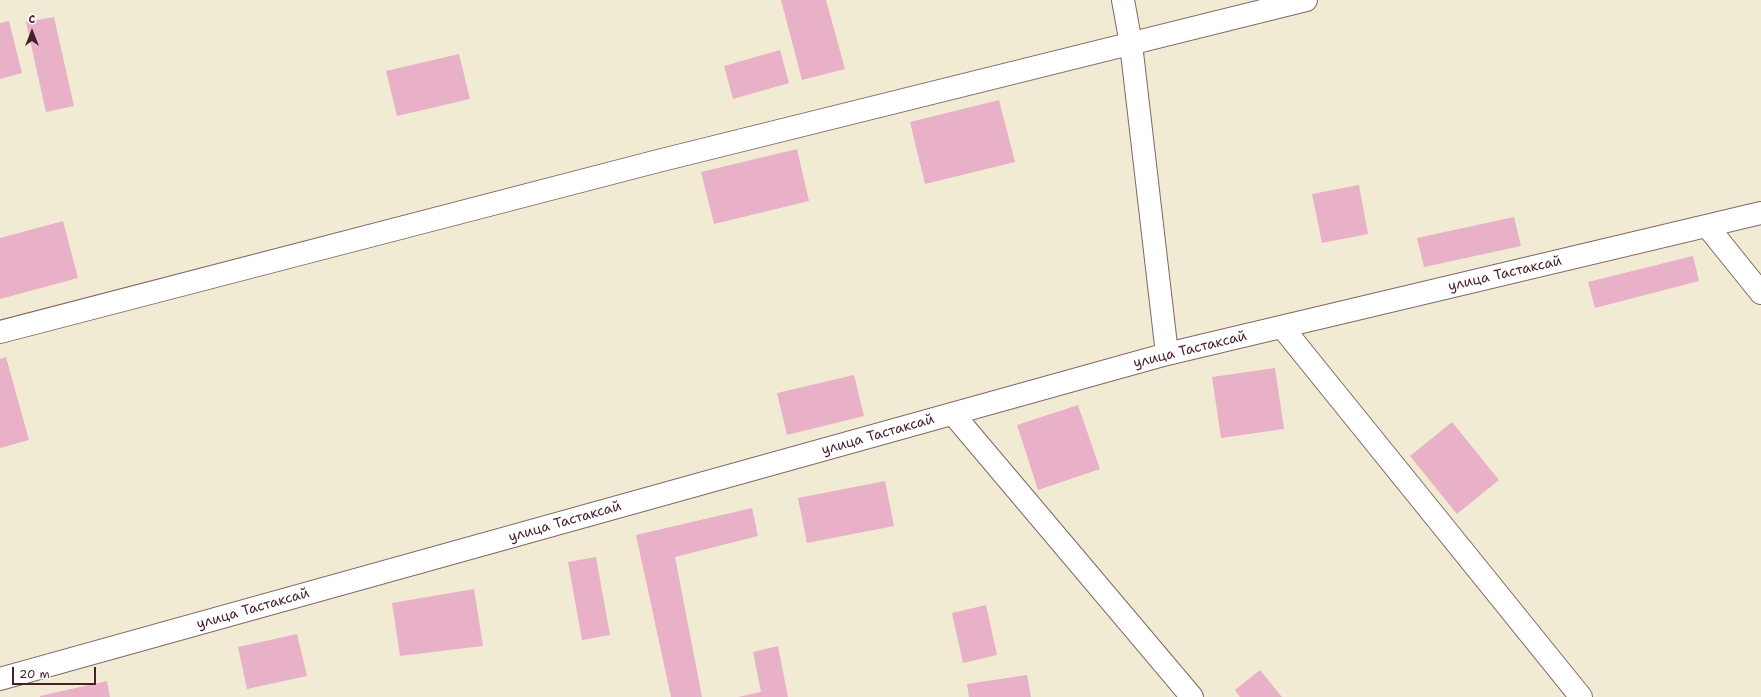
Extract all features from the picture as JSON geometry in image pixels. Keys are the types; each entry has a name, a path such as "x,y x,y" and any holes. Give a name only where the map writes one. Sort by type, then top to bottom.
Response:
{"street":[{"path":"1123,0 1131,44 1167,354"},
{"path":"0,332 658,161 1306,0"},
{"name":"улица Тастаксай","path":"0,679 1167,354 1761,213"},
{"path":"1707,226 1761,293"},
{"path":"1282,327 1582,697"},
{"path":"953,414 1192,697"}],"building":[{"path":"781,0 826,0 845,69 802,80"},
{"path":"54,17 74,106 46,112 26,22"},
{"path":"9,21 22,73 0,79 0,23"},
{"path":"780,50 789,83 733,99 724,66"},
{"path":"459,54 470,99 397,116 386,71"},
{"path":"999,100 1015,162 925,184 910,122"},
{"path":"797,149 809,201 714,224 701,172"},
{"path":"1359,185 1368,234 1322,243 1312,194"},
{"path":"1514,217 1521,246 1424,267 1417,238"},
{"path":"63,221 78,278 0,299 0,238"},
{"path":"1693,256 1699,281 1595,308 1588,282"},
{"path":"6,357 29,440 0,448 0,359"},
{"path":"1275,368 1284,429 1221,438 1212,377"},
{"path":"854,375 864,416 787,435 777,393"},
{"path":"1078,405 1100,469 1038,490 1017,425"},
{"path":"1452,422 1499,480 1457,514 1410,456"},
{"path":"885,481 894,526 807,543 798,498"},
{"path":"752,508 758,536 675,557 702,697 671,697 636,535"},
{"path":"596,557 610,635 582,640 568,562"},
{"path":"474,589 483,646 400,656 392,603"},
{"path":"986,605 997,655 963,663 952,613"},
{"path":"297,634 307,676 247,689 238,647"},
{"path":"778,646 788,697 738,697 761,692 753,652"},
{"path":"1260,670 1282,697 1240,697 1235,690"},
{"path":"1027,675 1031,697 969,697 967,684"},
{"path":"107,681 110,697 40,697 40,696"}]}
